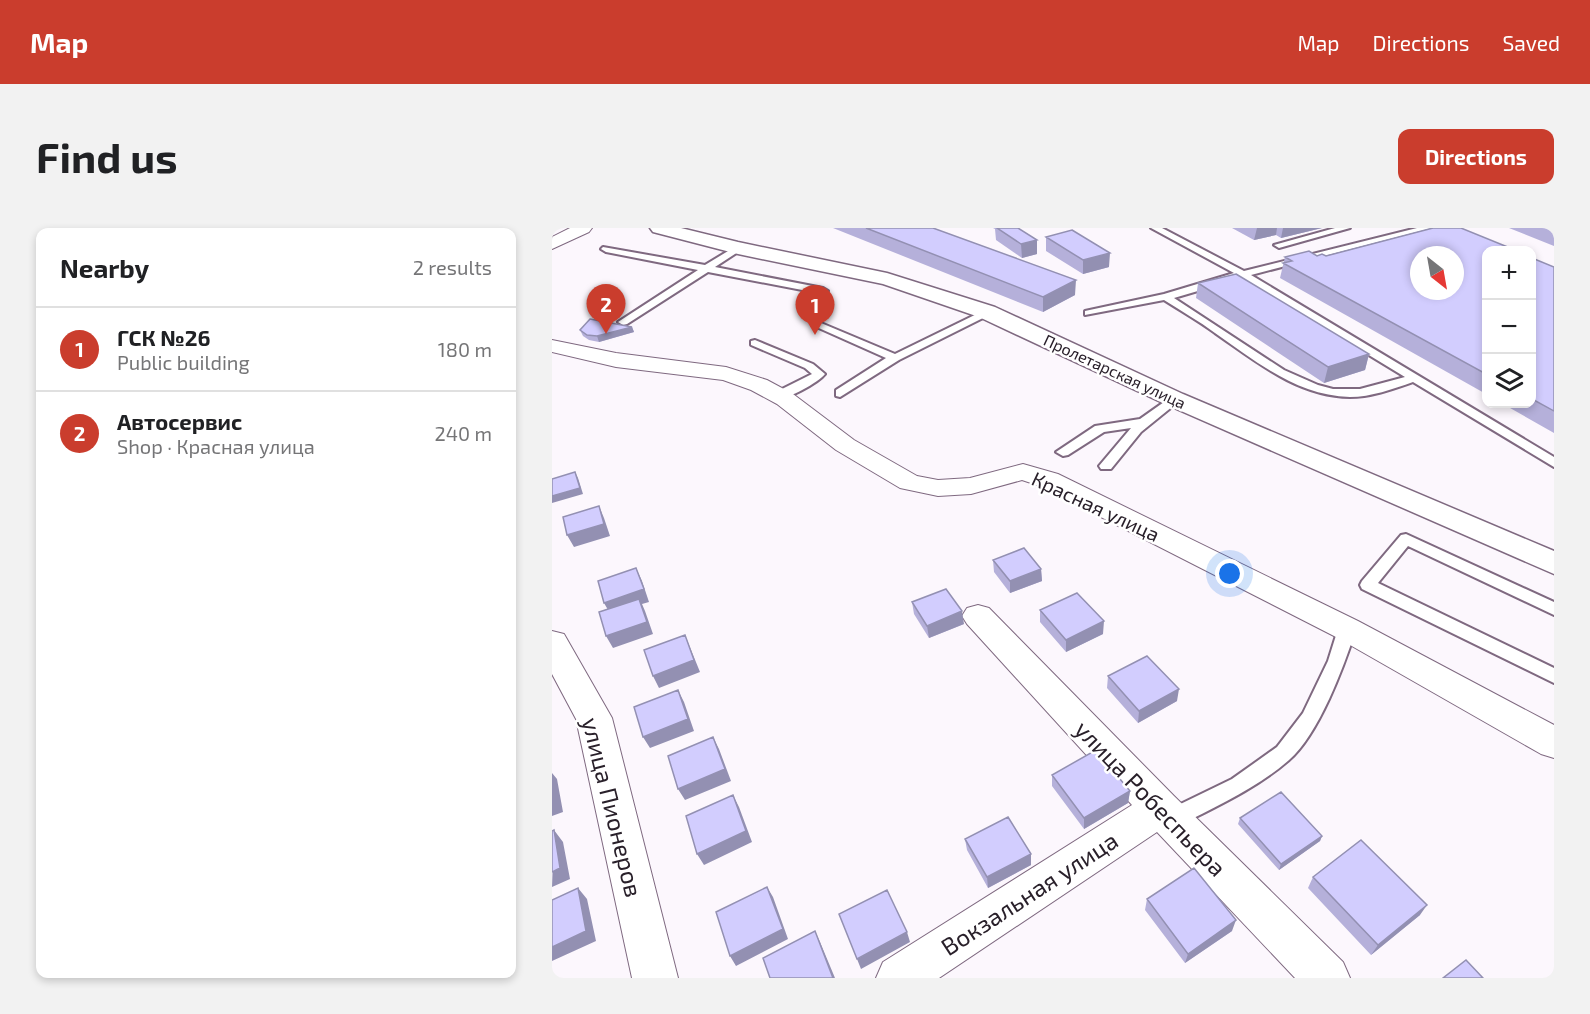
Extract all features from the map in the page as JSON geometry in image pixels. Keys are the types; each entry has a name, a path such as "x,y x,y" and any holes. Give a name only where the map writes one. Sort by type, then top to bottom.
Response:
{"main road":[{"name":"Пролетарская улица","path":"659,228 738,248 887,279 987,312 1174,399 1554,563"}],"street":[{"path":"555,240 583,228"},
{"name":"Красная улица","path":"552,346 616,360 726,375 759,385 778,396 845,445 909,482 938,488 971,486 1023,472 1049,480 1347,629 1554,743"},
{"name":"улица Робеспьера","path":"978,616 1165,814 1327,978"},
{"name":"улица Пионеров","path":"552,643 594,718 655,978"},
{"name":"Вокзальная улица","path":"899,978 1165,814"}],"lane":[{"path":"1155,228 1243,274 1554,463"},
{"path":"1279,245 1346,228"},
{"path":"1089,313 1166,297 1243,274 1428,228"},
{"path":"623,322 738,248"},
{"path":"606,249 823,291"},
{"path":"1166,297 1217,329 1255,357 1289,377 1321,390 1352,393 1415,378"},
{"path":"840,393 896,358 987,312"},
{"path":"817,326 896,358"},
{"path":"755,343 808,366 819,374 778,396"},
{"path":"1106,466 1127,436 1174,399"},
{"path":"1063,452 1100,429 1143,422"},
{"path":"1554,609 1406,539 1368,585 1554,676"},
{"path":"1165,814 1239,785 1284,753 1310,718 1337,661 1347,629"}],"building":[{"path":"866,228 933,228 1076,280 1043,297"},
{"path":"997,228 1018,228 1037,240 1021,244"},
{"path":"1433,228 1461,228 1505,246 1482,246 1482,372 1283,263 1292,261 1285,257 1309,251 1317,256 1322,254 1326,256"},
{"path":"1072,230 1110,253 1083,260 1046,237"},
{"path":"1536,260 1554,267 1554,411 1536,401"},
{"path":"1236,274 1369,354 1328,367 1198,283"},
{"path":"590,319 632,327 597,336 587,335 580,330"},
{"path":"575,472 580,488 552,496 552,479"},
{"path":"599,506 604,524 567,535 563,517"},
{"path":"1024,548 1041,569 1010,581 993,560"},
{"path":"636,568 644,589 604,603 598,581"},
{"path":"946,589 962,611 927,626 912,602"},
{"path":"1077,593 1104,621 1066,640 1040,610"},
{"path":"639,599 647,622 606,636 599,612"},
{"path":"685,635 694,660 653,676 644,650"},
{"path":"1147,656 1179,689 1139,711 1108,676"},
{"path":"678,690 688,719 643,737 634,707"},
{"path":"713,737 725,769 678,789 668,756"},
{"path":"1096,750 1130,791 1084,818 1052,775"},
{"path":"1281,792 1322,836 1281,864 1240,818"},
{"path":"733,795 746,831 697,854 686,816"},
{"path":"1008,817 1031,854 987,877 965,839"},
{"path":"554,830 560,868 552,872 552,831"},
{"path":"1361,840 1427,905 1378,945 1313,877"},
{"path":"1194,868 1236,920 1188,954 1147,899"},
{"path":"767,887 783,929 730,956 716,912"},
{"path":"578,888 586,931 552,947 552,900"},
{"path":"887,890 907,932 857,959 839,914"},
{"path":"815,931 833,978 770,978 763,958"},
{"path":"1466,960 1483,978 1443,978"}],"place":[{"name":"Автосервис","path":"606,334"},
{"name":"ГСК №26","path":"815,335"}]}
